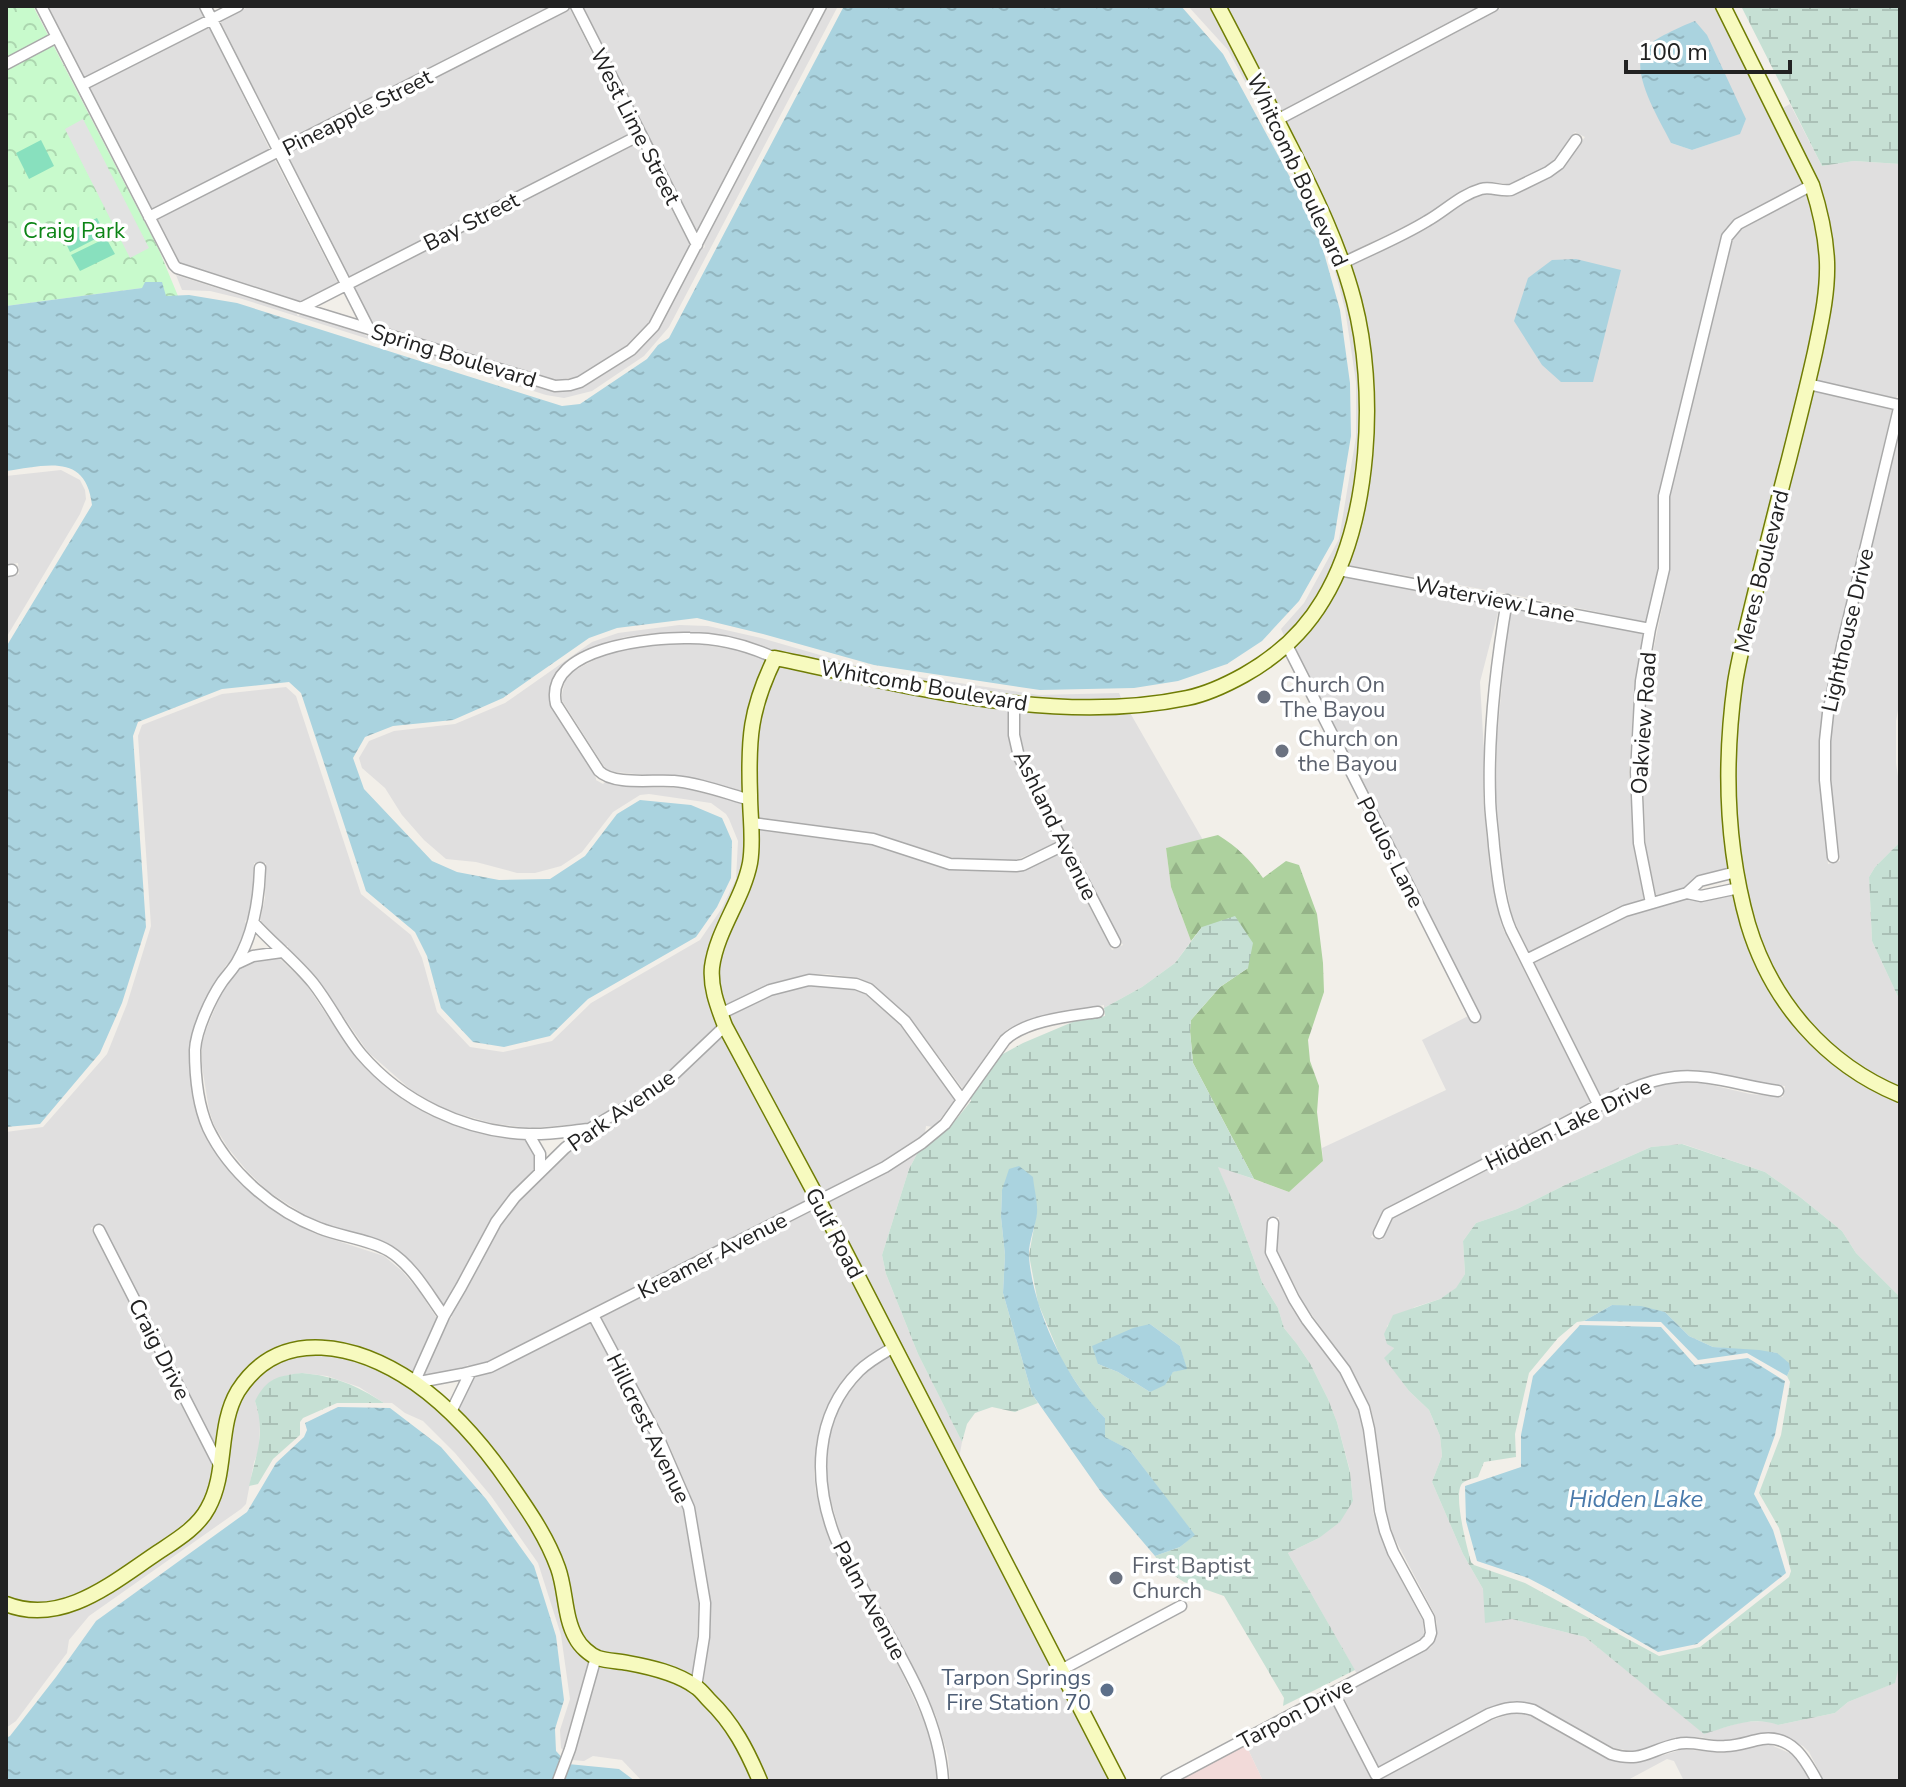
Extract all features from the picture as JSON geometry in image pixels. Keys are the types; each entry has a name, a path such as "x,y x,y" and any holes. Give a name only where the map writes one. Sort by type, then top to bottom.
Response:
{"street":[{"name":"Spring Boulevard","path":"41,6 174,265 181,271 555,386 580,382 631,350 654,326 821,6"},
{"path":"205,6 369,329"},
{"path":"82,85 238,6"},
{"name":"Pineapple Street","path":"149,217 564,6"},
{"name":"West Lime Street","path":"576,6 697,245"},
{"name":"Whitcomb Boulevard","path":"750,800 686,782 603,776 554,700 560,677 577,661 625,643 693,638 744,646 775,658 955,695 1078,707 1163,702 1219,688 1263,664 1287,645 1325,598 1339,570 1364,470 1366,380 1358,320 1343,263 1312,190 1218,6"},
{"path":"1277,120 1478,9 1493,6"},
{"name":"Meres Boulevard","path":"1723,6 1812,185 1820,214 1827,267 1822,320 1808,384 1735,681 1729,733 1728,787 1736,872 1756,947 1786,1005 1809,1033 1835,1057 1869,1080 1900,1095"},
{"path":"6,64 57,37"},
{"name":"Bay Street","path":"301,308 640,135"},
{"path":"1343,263 1425,223 1479,189 1511,190 1548,172 1559,164 1576,140"},
{"name":"Oakview Road","path":"1651,903 1640,850 1636,772 1641,681 1664,569 1663,501 1674,450 1730,231 1812,185"},
{"path":"1808,384 1900,405"},
{"name":"Lighthouse Drive","path":"1833,857 1825,780 1828,713 1900,405"},
{"name":"Waterview Lane","path":"1339,570 1650,629"},
{"path":"1507,600 1496,674 1491,738 1490,798 1497,871 1506,917 1599,1106"},
{"name":"Poulos Lane","path":"1287,645 1475,1017"},
{"name":"Gulf Road","path":"775,658 753,716 749,754 752,851 746,882 719,941 712,968 713,989 723,1020 1118,1781"},
{"name":"Ashland Avenue","path":"1014,703 1014,735 1018,753 1115,942"},
{"path":"753,823 873,839 955,864 1023,865 1064,845"},
{"path":"260,868 259,898 253,922 235,965 216,992 196,1043 199,1094 205,1119 212,1136 243,1175 275,1204 319,1228 388,1250 415,1276 444,1316"},
{"path":"1526,960 1616,915 1687,893 1700,881 1736,872"},
{"path":"1687,893 1701,896 1739,888"},
{"path":"253,922 311,981 373,1067 432,1110 489,1129 529,1135 591,1128"},
{"path":"235,965 248,957 282,952"},
{"name":"Park Avenue","path":"414,1383 444,1316 496,1222 515,1197 540,1171 591,1128 663,1085 723,1020 770,990 809,980 856,984 869,989 905,1021 962,1100"},
{"name":"Kreamer Avenue","path":"414,1383 490,1367 885,1167 945,1124 1010,1035 1050,1020 1098,1012"},
{"name":"Hidden Lake Drive","path":"1379,1233 1388,1214 1649,1083 1678,1076 1705,1077 1778,1091"},
{"path":"529,1135 540,1154 540,1171"},
{"name":"Tarpon Drive","path":"1166,1781 1423,1645 1431,1633 1429,1618 1387,1537 1364,1408 1345,1370 1294,1299 1271,1252 1273,1223"},
{"name":"Craig Drive","path":"99,1230 220,1468"},
{"name":"Hillcrest Avenue","path":"593,1315 660,1441 689,1508 705,1603 704,1637 696,1687"},
{"path":"6,1604 37,1611 78,1602 104,1589 175,1541 208,1509 216,1490 229,1412 238,1392 259,1368 281,1354 299,1348 315,1346 345,1350 414,1383 450,1414 487,1453 549,1547 559,1569 571,1625 576,1638 586,1650 596,1657 655,1668 696,1687 737,1733 760,1781"},
{"name":"Palm Avenue","path":"894,1347 864,1367 843,1391 831,1411 823,1440 822,1491 834,1535 907,1668 930,1718 942,1757 943,1781"},
{"path":"450,1414 470,1373"},
{"path":"1061,1670 1181,1606"},
{"path":"558,1781 596,1657"},
{"path":"1338,1701 1376,1775 1489,1714 1519,1707 1533,1710 1611,1754 1623,1757 1640,1757 1683,1743 1727,1746 1773,1739 1798,1751 1817,1781"}],"shaded area":[{"path":"48,6 198,6 204,17 85,78"},
{"path":"250,6 551,6 282,144 220,21"},
{"path":"583,6 815,6 697,231 646,132"},
{"path":"828,6 838,6 669,327 644,356 592,391 564,398 546,395 239,298 210,291 182,290 176,275 298,316 301,314 552,391 583,387 635,355 659,329 701,249 705,247"},
{"path":"1188,6 1212,6 1306,193 1337,265 1355,343 1361,403 1358,469 1349,513 1334,568 1315,603 1285,638 1281,629 1304,603 1339,539 1356,437 1356,382 1345,309 1328,245 1297,178 1228,50"},
{"path":"1226,6 1481,6 1280,112"},
{"path":"1505,6 1715,6 1804,183 1736,219 1721,235 1658,495 1658,569 1646,622 1347,565 1370,470 1350,265 1428,228 1480,195 1512,196 1550,177 1564,167 1585,137 1575,132 1545,167 1510,184 1476,184 1422,218 1347,254 1285,122","holes":["1746,119 1739,134 1692,150 1671,143"]},
{"path":"570,9 632,133 349,277 287,154"},
{"path":"209,27 270,150 152,209 90,88"},
{"path":"1790,104 1822,166 1854,161 1900,164 1900,391 1896,398 1815,380 1826,212 1820,186 1781,109"},
{"path":"83,119 149,248 130,258 65,129"},
{"path":"637,143 690,245 649,323 627,346 578,377 556,380 373,324 354,287"},
{"path":"275,160 338,283 301,302 184,266 157,219"},
{"path":"1809,193 1821,260 1817,308 1802,383 1737,643 1729,868 1699,875 1684,888 1656,895 1646,848 1642,762 1647,681 1670,569 1670,496 1733,239 1742,229"},
{"path":"1813,391 1892,410 1822,713 1819,780 1828,864 1840,861 1831,779 1834,713 1900,429 1900,699 1896,721 1896,763 1900,790 1900,842 1869,877 1872,941 1900,1001 1900,1088 1852,1062 1821,1036 1798,1010 1779,981 1761,945 1750,905 1738,835 1734,787 1741,681"},
{"path":"61,470 80,480 86,499 6,638 6,577 19,574 18,563 6,565 6,476"},
{"path":"1343,576 1500,605 1480,682 1483,799 1490,872 1501,924 1591,1104 1386,1209 1371,1237 1382,1240 1393,1218 1650,1088 1678,1082 1703,1083 1750,1094 1783,1097 1785,1086 1687,1070 1647,1078 1602,1098 1534,962 1619,920 1686,899 1702,902 1734,895 1758,969 1788,1018 1812,1045 1844,1071 1900,1101 1900,1297 1856,1253 1842,1231 1765,1172 1683,1144 1651,1147 1517,1209 1476,1223 1463,1241 1465,1274 1456,1289 1392,1321 1387,1326 1394,1348 1385,1358 1409,1391 1429,1410 1440,1436 1442,1456 1432,1482 1463,1554 1483,1589 1512,1619 1585,1637 1704,1733 1743,1722 1770,1721 1778,1725 1835,1713 1848,1702 1894,1683 1899,1665 1900,1626 1900,1781 1824,1781 1803,1746 1769,1733 1722,1741 1682,1737 1636,1752 1614,1748 1535,1705 1513,1701 1487,1709 1379,1767 1342,1694 1431,1647 1437,1634 1435,1615 1393,1535 1370,1405 1350,1367 1304,1304 1277,1251 1279,1217 1268,1217 1266,1255 1293,1310 1340,1374 1359,1410 1373,1512 1388,1555 1423,1621 1424,1636 1357,1674 1288,1553 1319,1538 1353,1501 1350,1471 1328,1399 1311,1365 1284,1328 1278,1308 1262,1282 1217,1166 1289,1192 1323,1161 1322,1148 1446,1090 1422,1040 1472,1014 1291,649"},
{"path":"1512,607 1643,633 1635,681 1629,772 1634,851 1644,899 1614,909 1529,952 1512,916 1503,870 1496,797 1497,738"},
{"path":"679,625 708,626 761,638 872,670 1039,695 1119,693 1122,700 1045,700 957,689 777,652 746,640 695,632 625,637 574,656 565,663 554,676 549,702 596,780 603,784 684,788 744,804 746,851 740,881 713,940 712,1012 718,1025 659,1081 589,1123 527,1128 491,1123 436,1105 410,1089 368,1052 316,977 260,920 265,898 266,863 254,863 253,898 244,931 231,962 210,990 190,1042 190,1075 202,1130 217,1155 260,1201 316,1234 384,1256 419,1291 436,1319 411,1374 347,1344 328,1341 298,1342 255,1364 217,1448 102,1223 91,1228 214,1469 210,1489 193,1519 101,1584 76,1597 38,1605 6,1597 6,1132 43,1127 107,1054 127,1004 151,926 138,736 142,725 222,694 286,687 296,696 361,894 411,935 422,958 437,1012 470,1047 503,1052 552,1041 591,1003 700,940 722,908 736,879 738,841 729,819 711,803 640,795 613,812 582,852 561,866 535,873 517,873 476,862 446,859 402,815 385,788 362,768 359,758 369,741 394,731 455,724 505,703 592,642 618,633"},
{"path":"692,643 742,651 767,661 746,715 742,754 743,792 688,777 607,771 561,699 565,680 573,671 602,656 645,646"},
{"path":"778,665 1008,708 1012,755 1056,843 1016,860 957,859 875,834 758,818 755,754 759,716"},
{"path":"1020,709 1129,711 1203,840 1166,848 1171,887 1191,941 1175,963 1142,987 1104,1008 1104,1005 1058,1013 1008,1029 963,1089 910,1018 872,984 859,978 808,974 769,984 724,1006 718,981 720,956 752,883 759,830 871,845 954,870 1017,872 1061,853 1112,950 1123,945 1025,754 1020,734"},
{"path":"279,958 306,984 358,1060 402,1099 450,1124 487,1135 525,1140 534,1155 534,1169 495,1212 444,1305 419,1272 391,1245 322,1223 269,1192 228,1148 214,1125 202,1066 202,1043 206,1030 221,994 239,969 257,960"},
{"path":"810,985 848,988 865,994 900,1025 955,1100 934,1127 926,1126 925,1133 882,1162 822,1193 728,1017 773,995"},
{"path":"723,1036 811,1199 487,1362 424,1375 451,1315 496,1234 525,1194 553,1166 597,1131 667,1089"},
{"path":"918,1152 909,1169 882,1255 886,1274 918,1354 962,1442 959,1458 827,1203"},
{"path":"816,1209 886,1345 853,1369 826,1408 817,1439 816,1493 828,1537 837,1556 901,1671 924,1721 936,1759 937,1781 767,1780 742,1729 703,1685 710,1638 711,1602 695,1506 666,1438 601,1317"},
{"path":"590,1323 655,1444 683,1510 699,1604 692,1678 599,1652 581,1635 565,1567 458,1412 474,1378"},
{"path":"314,1352 356,1360 412,1389 470,1442 526,1520 543,1550 589,1660 563,1750 560,1730 570,1699 561,1635 538,1563 491,1496 423,1421 392,1403 384,1403 359,1387 327,1376 302,1373 271,1381 255,1401 260,1420 259,1450 246,1504 89,1616 69,1640 67,1653 16,1721 6,1728 6,1610 36,1617 179,1545 228,1470 235,1413 243,1394 276,1363"},
{"path":"891,1355 1111,1781 950,1781 948,1756 936,1716 840,1533 828,1490 829,1440 837,1412 862,1376"},
{"path":"600,1664 652,1674 693,1693 723,1724 753,1781 642,1781 622,1760 593,1756 584,1761 572,1760"},
{"path":"1331,1700 1370,1777 1378,1780 1492,1720 1513,1713 1529,1715 1607,1759 1622,1762 1641,1762 1683,1749 1721,1753 1771,1745 1794,1755 1810,1781 1684,1781 1674,1761 1667,1759 1626,1781 1263,1781 1246,1745"},
{"path":"1246,1745 1263,1781 1178,1781"}],"green space":[{"name":"Craig Park","path":"6,6 33,6 159,250 178,296 166,296 142,288 6,306"},
{"path":"1741,6 1900,6 1900,164 1854,161 1822,166"},
{"path":"41,140 54,166 29,179 16,153"},
{"path":"97,218 105,234 70,252 62,235"},
{"path":"106,238 115,254 80,271 71,255"},
{"path":"1218,835 1243,854 1263,878 1286,861 1299,865 1317,914 1324,992 1308,1040 1310,1061 1319,1086 1317,1112 1323,1161 1289,1192 1254,1179 1193,1063 1191,1020 1220,987 1248,968 1202,927 1191,941 1171,887 1166,848"},
{"path":"1900,842 1900,1001 1872,941 1869,877"},
{"path":"1235,916 1253,943 1248,968 1220,987 1191,1020 1193,1063 1254,1179 1218,1167 1262,1282 1278,1308 1284,1328 1311,1365 1328,1399 1350,1472 1353,1501 1340,1522 1319,1538 1288,1553 1355,1670 1283,1706 1284,1698 1224,1596 1184,1582 1161,1567 1155,1556 1180,1547 1194,1535 1130,1450 1104,1437 1105,1418 1090,1403 1063,1363 1038,1303 1029,1255 1037,1211 1002,1190 1003,1293 1032,1394 1038,1403 1015,1412 992,1407 975,1413 967,1424 962,1442 918,1354 886,1274 882,1255 909,1169 918,1152 950,1127 1001,1055 1075,1021 1105,1016 1104,1008 1142,987 1175,963 1202,927","holes":["1150,1324 1180,1346 1186,1368 1173,1372 1150,1392 1118,1372 1098,1364"]},
{"path":"1682,1144 1765,1172 1842,1231 1856,1253 1900,1297 1899,1665 1895,1683 1848,1702 1835,1713 1778,1725 1760,1721 1741,1723 1704,1734 1585,1637 1512,1619 1485,1623 1483,1589 1463,1554 1432,1482 1442,1456 1440,1436 1429,1410 1409,1391 1384,1358 1394,1348 1387,1344 1384,1334 1393,1315 1440,1299 1456,1288 1465,1274 1463,1241 1476,1223 1517,1209 1651,1147","holes":["1612,1305 1665,1312 1689,1336 1713,1347 1777,1353 1790,1369 1781,1435 1759,1493 1779,1528 1791,1571 1789,1577 1700,1647 1659,1656 1525,1583 1474,1565 1462,1523 1459,1492 1466,1481 1478,1477 1484,1462 1516,1457 1515,1434 1529,1373 1558,1338 1577,1322"]},
{"path":"302,1373 345,1382 384,1403 337,1403 303,1418 300,1435 273,1459 258,1484 249,1486 260,1434 255,1401 264,1387 274,1380"}],"water":[{"path":"844,6 1181,6 1223,54 1292,181 1322,246 1340,310 1350,383 1351,436 1334,539 1299,601 1262,641 1227,664 1178,681 1134,688 1040,690 874,665 697,618 617,628 589,638 503,698 453,720 393,726 365,737 353,758 364,789 432,861 457,872 499,880 550,879 585,856 617,814 640,800 691,805 722,818 732,841 731,878 717,907 696,937 588,999 550,1036 504,1047 473,1042 441,1008 427,956 415,932 366,891 301,693 289,682 222,689 138,722 133,736 146,927 122,1003 100,1053 40,1124 6,1127 6,647 92,505 82,477 72,470 49,466 6,471 6,306 142,288 145,282 162,282 166,296 189,295 237,303 562,406 580,404 647,359 658,345 669,338"},
{"path":"1695,21 1707,35 1746,119 1740,134 1692,150 1671,143 1648,96 1640,70 1641,58 1649,45"},
{"path":"1576,259 1621,270 1593,382 1561,382 1542,365 1514,321 1528,278 1552,260"},
{"path":"1019,1166 1033,1177 1037,1214 1029,1257 1037,1299 1054,1344 1078,1385 1105,1418 1105,1437 1130,1450 1195,1535 1180,1547 1155,1556 1103,1495 1032,1394 1003,1293 1002,1190 1009,1169"},
{"path":"1612,1305 1641,1306 1665,1312 1689,1336 1713,1347 1777,1353 1789,1363 1790,1369 1787,1376 1747,1353 1698,1360 1661,1322 1584,1321"},
{"path":"1150,1324 1180,1346 1187,1369 1173,1372 1165,1385 1150,1392 1118,1372 1098,1364 1092,1346"},
{"name":"Hidden Lake","path":"1580,1325 1661,1327 1695,1365 1748,1358 1785,1381 1775,1435 1754,1494 1773,1530 1786,1573 1697,1644 1658,1652 1528,1578 1477,1561 1466,1521 1465,1486 1521,1467 1521,1435 1533,1376"},
{"path":"338,1407 390,1408 441,1447 486,1499 534,1566 556,1636 564,1700 555,1729 556,1751 568,1764 619,1769 635,1781 6,1781 6,1738 56,1677 96,1621 247,1512 276,1463 304,1437 307,1430 305,1423"}],"place":[{"name":"Church On The Bayou","path":"1264,697"},
{"name":"Church on the Bayou","path":"1282,751"},
{"name":"First Baptist Church","path":"1116,1578"},
{"name":"Tarpon Springs Fire Station 70","path":"1107,1690"}]}
